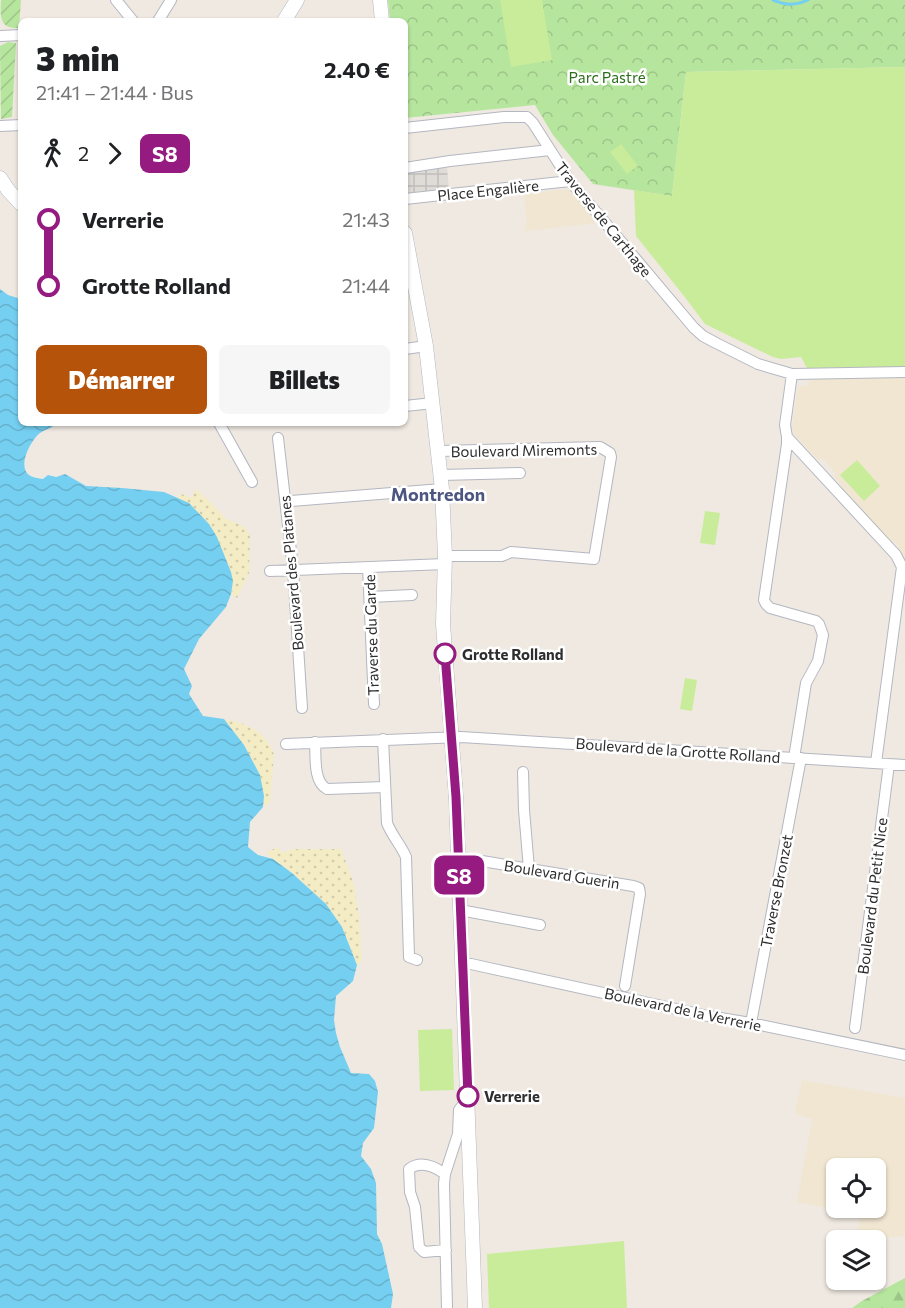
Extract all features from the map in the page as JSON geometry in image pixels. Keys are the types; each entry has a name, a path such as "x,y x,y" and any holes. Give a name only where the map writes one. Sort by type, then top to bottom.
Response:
{"street":[{"path":"116,0 131,18"},
{"path":"160,18 171,0"},
{"path":"286,18 297,0"},
{"path":"380,0 382,18"},
{"path":"0,36 18,35"},
{"name":"Traverse de Carthage","path":"408,128 504,117 527,117 570,182 703,336 758,364 792,374 905,372"},
{"path":"0,126 18,125"},
{"path":"408,168 550,150"},
{"path":"0,178 18,201"},
{"name":"Place Engalière","path":"408,199 570,182"},
{"path":"408,249 426,346 441,482 445,560 443,624 458,857 476,1308"},
{"path":"408,349 426,346"},
{"path":"792,374 785,426 787,437 764,600 770,608 816,621 823,635 818,661 806,684 797,758"},
{"path":"408,406 433,403"},
{"path":"221,426 252,482"},
{"path":"787,437 896,555 902,567 876,763"},
{"name":"Boulevard des Platanes","path":"278,438 293,569 302,708"},
{"name":"Boulevard Miremonts","path":"439,451 600,447 610,453 594,559 511,552 502,556 445,560"},
{"path":"291,501 520,473"},
{"path":"270,571 368,567 445,560"},
{"name":"Traverse du Garde","path":"368,567 374,704"},
{"path":"370,597 412,594"},
{"name":"Boulevard de la Grotte Rolland","path":"286,744 451,737 905,765"},
{"path":"383,739 387,823 406,857 410,957 417,960"},
{"path":"315,742 317,780 322,786 327,789 385,787"},
{"name":"Traverse Bronzet","path":"751,1023 797,758"},
{"name":"Boulevard du Petit Nice","path":"855,1028 889,764"},
{"path":"523,772 529,869"},
{"name":"Boulevard Guerin","path":"458,857 633,885 639,888 640,894 625,986"},
{"path":"460,910 540,925"},
{"name":"Boulevard de la Verrerie","path":"462,964 471,964 708,1016 905,1055"},
{"path":"447,1308 445,1174 458,1134 459,1110 462,1106 468,1105"},
{"path":"445,1174 434,1166 411,1166 409,1168 410,1191 415,1207 419,1247 424,1252 446,1250"}],"shaded area":[{"path":"447,167 449,190 408,197 408,173"},
{"path":"569,189 597,223 526,231 524,194"},
{"path":"905,377 905,561 897,550 898,543 891,542 844,491 834,476 836,474 825,461 816,458 794,434 792,428 798,387 808,385 809,380 813,381 814,378"},
{"path":"802,1080 905,1098 905,1236 886,1238 886,1230 858,1230 859,1218 886,1218 886,1158 826,1158 826,1208 797,1202 812,1119 795,1114"}],"green space":[{"path":"1,0 21,0 18,28 8,27 2,21"},
{"name":"Parc Pastré","path":"388,0 905,0 905,67 686,72 672,196 593,184 553,135 535,105 408,118 408,18 390,18"},
{"path":"500,0 542,0 552,60 511,67"},
{"path":"8,42 16,43 12,117 1,119 0,46"},
{"path":"905,67 905,367 807,368 801,357 781,359 773,357 705,324 636,236 634,190 672,196 686,72"},
{"path":"621,144 638,166 627,174 610,152"},
{"path":"857,460 880,486 864,501 840,475"},
{"path":"705,511 720,513 715,545 700,543"},
{"path":"685,678 697,680 692,711 680,709"},
{"path":"452,1029 454,1090 420,1091 418,1030"},
{"path":"624,1241 627,1308 489,1308 487,1254"},
{"path":"905,1278 905,1308 852,1308 886,1290"}],"sand":[{"path":"196,489 226,519 242,525 250,535 249,573 237,598 231,594 231,571 212,531 194,508 177,498 181,494 192,497"},
{"path":"224,719 244,724 259,732 268,742 274,754 270,802 263,807 264,796 244,745"},
{"path":"279,847 281,853 293,849 341,849 354,884 359,916 362,961 357,965 342,927 326,904 266,852"}],"water":[{"path":"0,289 18,298 18,426 53,426 40,433 29,447 24,466 29,475 43,479 48,475 56,477 65,474 86,486 164,492 189,503 209,524 217,537 231,572 233,581 226,607 199,639 184,669 192,686 189,694 203,716 224,719 244,745 260,775 264,796 263,807 250,822 248,847 258,855 273,859 326,904 342,927 357,965 353,981 336,996 334,1020 340,1047 351,1073 369,1074 375,1081 378,1092 374,1128 363,1143 361,1156 371,1169 376,1183 377,1234 382,1244 393,1294 391,1308 0,1308"}],"waterway":[{"path":"773,0 790,4 808,0"}],"bus line":[{"name":"S8","path":"445,654 456,797 468,1096"}],"place":[{"name":"Grotte Rolland","path":"445,654"},
{"name":"Verrerie","path":"468,1096"}],"district":[{"name":"Montredon","path":"438,494"}]}
